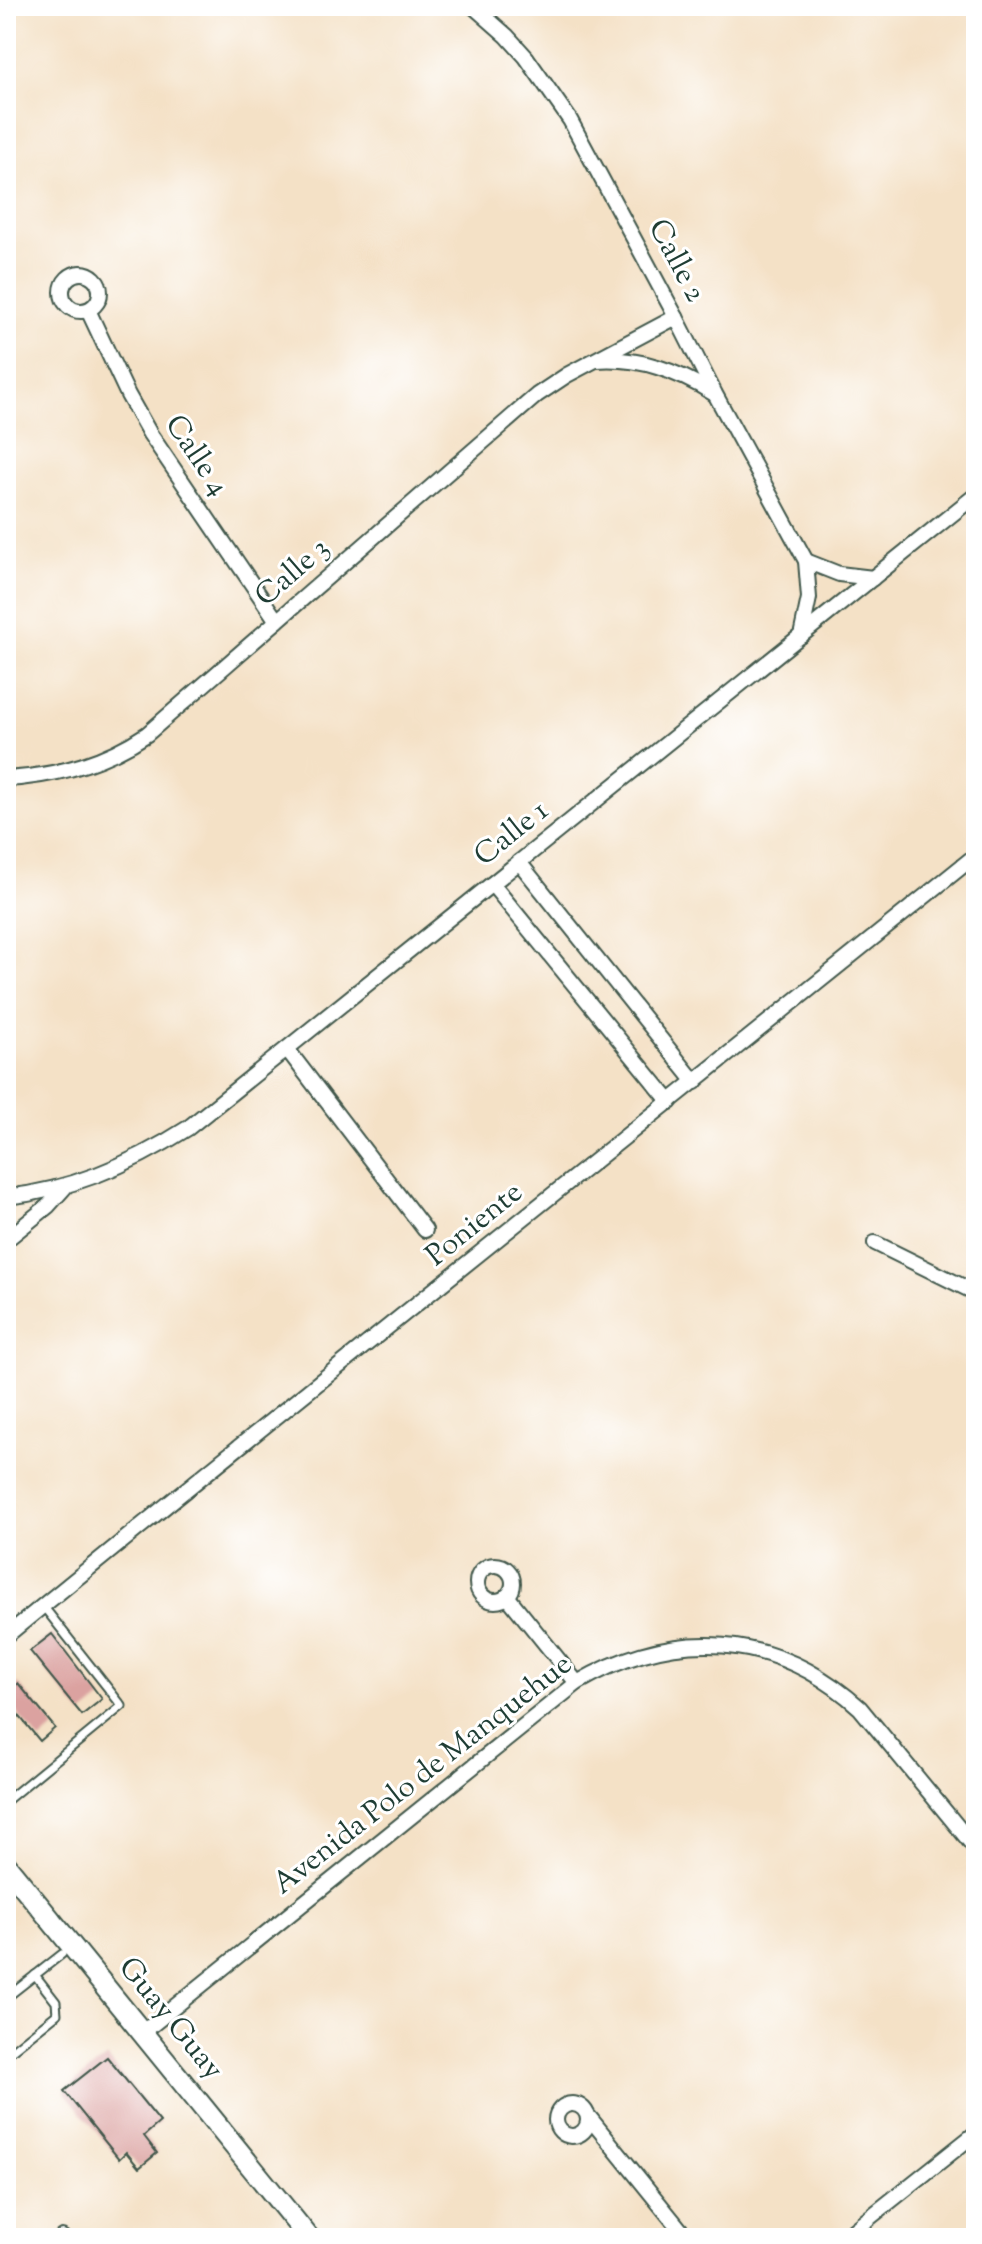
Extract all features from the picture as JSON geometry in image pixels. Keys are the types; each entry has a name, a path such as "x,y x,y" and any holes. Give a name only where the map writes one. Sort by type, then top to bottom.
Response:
{"street":[{"name":"Calle 2","path":"473,6 507,36 533,66 570,120 806,561 809,598 801,636"},
{"name":"Calle 4","path":"88,310 150,434 277,621"},
{"name":"Calle 3","path":"6,779 72,769 131,744 162,722 537,395 592,361 676,317"},
{"path":"592,361 623,360 655,365 715,394"},
{"name":"Calle 1","path":"6,1197 65,1186 131,1161 206,1115 976,495"},
{"path":"806,561 839,574 873,578"},
{"name":"Poniente","path":"6,1636 976,855"},
{"path":"519,862 695,1082"},
{"path":"492,884 670,1102"},
{"path":"287,1049 425,1230"},
{"name":"Calle 1","path":"6,1240 48,1206 65,1186"},
{"path":"875,1243 976,1293"},
{"path":"507,1596 577,1683"},
{"name":"Avenida Polo de Manquehue","path":"142,2033 577,1683 630,1657 676,1647 740,1647 799,1666 830,1683 860,1708 976,1849"},
{"name":"Guay Guay","path":"6,1865 67,1950 223,2150 287,2211"},
{"name":"Guay Guay","path":"6,1886 142,2033 309,2238"},
{"path":"589,2117 687,2238"},
{"path":"844,2238 976,2133"}],"lane":[{"path":"6,1801 122,1706 43,1606"},
{"path":"6,1998 67,1950"},
{"path":"6,2055 57,2014 56,2002 35,1975"}],"building":[{"path":"52,1634 102,1699 82,1715 30,1651"},
{"path":"18,1683 55,1728 40,1741 6,1700 6,1694"},
{"path":"107,2057 160,2122 144,2136 157,2153 139,2168 126,2152 119,2159 64,2091"}]}
